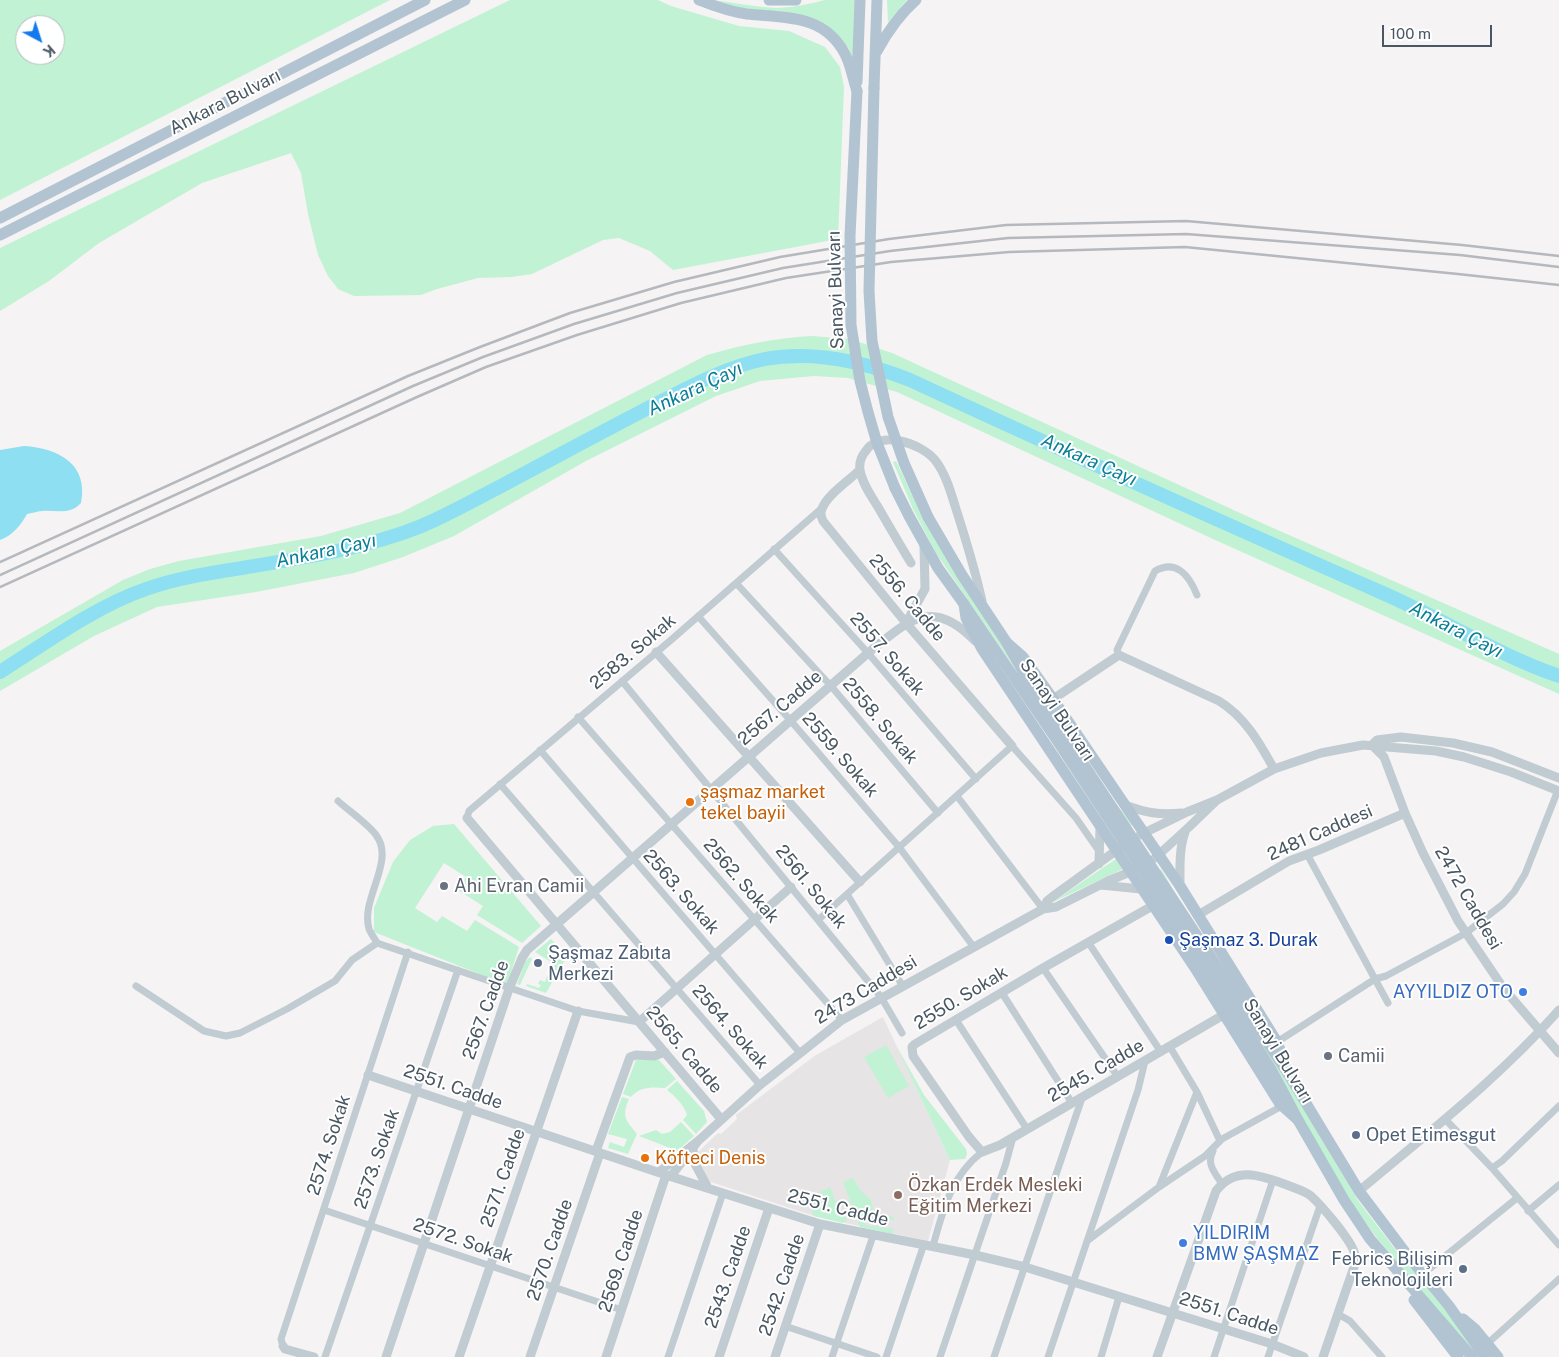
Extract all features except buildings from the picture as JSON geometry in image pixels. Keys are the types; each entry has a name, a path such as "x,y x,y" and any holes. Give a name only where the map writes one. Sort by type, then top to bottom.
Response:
{"main road":[{"name":"Ankara Bulvarı","path":"0,218 425,0"},
{"name":"Ankara Bulvarı","path":"0,235 466,0"},
{"path":"699,0 745,14 794,17 821,27 836,40 846,55 857,92"},
{"path":"769,0 796,0"},
{"name":"Sanayi Bulvarı","path":"860,0 850,236 851,325 860,381 868,412 877,443 896,488 909,516 938,568 1056,739 1213,977 1272,1071 1298,1120 1356,1219 1370,1239 1472,1357"},
{"name":"Sanayi Bulvarı","path":"877,0 869,291 872,341 881,387 893,432 907,470 928,517 1028,680 1289,1076 1360,1191 1449,1306 1485,1357"},
{"path":"876,52 901,13 916,0"},
{"path":"964,604 966,618 982,649 1141,889 1154,905 1282,1106 1298,1120"},
{"path":"1007,643 1023,657 1053,699 1181,887 1277,1042 1289,1076"},
{"path":"1099,825 1110,826 1119,822 1123,816 1124,803"},
{"path":"1154,905 1155,895 1160,888 1173,884 1181,887"},
{"path":"1407,1282 1409,1292 1414,1301 1458,1357"},
{"path":"1449,1306 1475,1329 1498,1357"}],"street":[{"path":"911,563 867,488 860,470 861,457 866,449 872,445 889,440 899,440 928,453 943,472 977,576 982,604"},
{"path":"821,509 860,470"},
{"name":"2583. Sokak","path":"467,818 469,811 821,509"},
{"name":"2556. Cadde","path":"821,509 821,514 827,527 906,623 1012,746"},
{"path":"906,623 925,589 924,544"},
{"name":"2557. Sokak","path":"774,549 868,653 976,779"},
{"path":"1197,595 1188,578 1175,567 1165,566 1155,571 1117,650 1119,656 1219,701 1230,708 1242,718 1274,768"},
{"name":"2558. Sokak","path":"736,583 831,686 938,813"},
{"name":"2559. Sokak","path":"698,616 791,720 899,847 973,946"},
{"path":"906,623 920,618 934,617 950,621 966,632 982,649"},
{"name":"2567. Cadde","path":"386,1357 468,1109 509,989 522,958 528,950 791,720 868,653 906,623"},
{"path":"656,652 860,882"},
{"path":"1053,699 1119,656"},
{"name":"2561. Sokak","path":"622,681 881,997 902,1033"},
{"name":"2562. Sokak","path":"578,718 842,1020"},
{"name":"2473 Caddesi","path":"1372,745 1377,740 1401,737 1453,743 1485,750 1559,778"},
{"name":"2473 Caddesi","path":"1043,909 1047,901 1052,897 1116,850 1144,833 1217,800 1274,768 1321,753 1363,745 1436,751 1464,757 1511,772 1558,791"},
{"name":"2472 Caddesi","path":"1372,745 1384,757 1405,813 1455,916 1504,989 1559,1053"},
{"path":"818,920 1012,746 1076,818 1099,851"},
{"name":"2563. Sokak","path":"540,750 800,1053"},
{"name":"2564. Sokak","path":"500,784 760,1085"},
{"path":"1277,1042 1375,979 1386,976 1466,933 1503,904 1521,882 1558,791"},
{"path":"957,796 1043,909"},
{"name":"2473 Caddesi","path":"695,1144 760,1085 842,1020 902,985 1043,909 1056,907 1098,885 1144,865 1186,830 1217,800"},
{"path":"338,801 377,836 381,848 381,868 368,908 369,929 377,943 578,1011 639,1022 791,887"},
{"path":"1124,803 1150,813 1187,812"},
{"name":"2481 Caddesi","path":"1198,915 1289,861 1405,813"},
{"name":"2565. Cadde","path":"467,818 721,1119"},
{"path":"1099,825 1099,864"},
{"path":"1181,887 1182,842 1186,830"},
{"path":"1307,854 1388,1003"},
{"path":"1098,885 1141,889"},
{"path":"847,894 902,985"},
{"name":"2550. Sokak","path":"982,1152 969,1137 912,1051 912,1047 1043,968 1154,905"},
{"path":"1088,942 1162,1052"},
{"path":"136,986 204,1031 226,1036 240,1033 287,1009 335,981 352,960 377,943"},
{"name":"2574. Sokak","path":"283,1346 281,1339 408,952"},
{"path":"1043,968 1118,1076"},
{"name":"2573. Sokak","path":"325,1357 458,970"},
{"path":"1002,993 1072,1103"},
{"path":"1360,1191 1445,1120 1496,1074 1540,1032 1559,1010"},
{"name":"2571. Cadde","path":"459,1357 578,1011"},
{"name":"2545. Cadde","path":"982,1152 1013,1137 1082,1098 1225,1014"},
{"path":"956,1020 1027,1129"},
{"path":"1170,1047 1197,1092 1218,1142"},
{"name":"2570. Cadde","path":"530,1357 630,1057 636,1055 654,1056 664,1052"},
{"path":"1048,1357 1138,1090 1145,1061"},
{"name":"2551. Cadde","path":"368,1075 665,1175 820,1224 873,1236 975,1254 1025,1267 1272,1344 1304,1357"},
{"path":"1159,1187 1197,1092"},
{"path":"994,1357 1082,1098"},
{"path":"1087,1241 1159,1187 1205,1156 1218,1142 1282,1106"},
{"path":"1492,1168 1502,1161 1559,1106"},
{"path":"1445,1120 1492,1168 1559,1245"},
{"path":"940,1357 1006,1163 1013,1137"},
{"path":"1218,1142 1210,1155 1209,1161 1222,1184"},
{"path":"695,1144 694,1162 708,1188"},
{"name":"2569. Cadde","path":"606,1357 665,1175 695,1144"},
{"path":"886,1357 951,1188 963,1169 982,1152"},
{"path":"1158,1357 1215,1194 1222,1184 1239,1176 1250,1174 1273,1180 1306,1193 1320,1206 1347,1239 1355,1255 1354,1267 1324,1357"},
{"path":"1214,1357 1273,1180"},
{"path":"1528,1211 1559,1185"},
{"path":"668,1357 723,1193"},
{"path":"1423,1274 1517,1198"},
{"path":"1268,1357 1320,1206"},
{"name":"2543. Cadde","path":"719,1357 769,1208"},
{"name":"2572. Sokak","path":"324,1210 622,1310"},
{"name":"2542. Cadde","path":"775,1357 820,1224"},
{"path":"832,1357 873,1236"},
{"path":"1487,1344 1559,1279"},
{"path":"1101,1357 1119,1296"},
{"path":"1338,1314 1356,1326 1382,1357"},
{"path":"785,1326 877,1357"},
{"path":"283,1346 285,1349 314,1357"}],"shaded area":[{"path":"883,1017 950,1160 928,1241 814,1216 708,1181 696,1154 718,1133 721,1134 737,1119 736,1115 816,1055"}],"green space":[{"path":"0,0 390,0 0,200"},
{"path":"510,0 658,0 671,6 739,26 789,31 825,47 840,67 844,87 838,239 673,270 650,251 619,238 603,240 532,274 478,278 421,295 354,296 338,289 328,276 318,255 301,173 291,153 202,183 99,243 49,281 0,311 0,248"},
{"path":"702,0 775,8 794,7 825,0 856,0 853,58 848,47 833,33"},
{"path":"887,0 907,0 888,22"},
{"path":"811,336 850,339 892,353 1264,524 1559,654 1559,694 1213,539 897,392 848,378 814,376 760,381 716,396 586,461 454,536 403,557 354,573 256,592 157,607 94,636 0,691 0,651 123,580 150,569 179,561 321,536 400,513 707,355 759,342"},
{"path":"896,461 920,511 1113,801 1134,824 1122,831 1102,796 936,553 913,509 893,462"},
{"path":"454,824 541,926 522,943 477,915 483,906 458,890 466,877 444,863 415,908 437,922 442,916 467,931 475,920 519,947 507,985 374,932 374,908 393,862 410,840 433,826"},
{"path":"1116,859 1123,869 1051,903"},
{"path":"1161,869 1359,1202 1398,1253 1484,1357 1475,1357 1377,1238 1355,1208 1151,876"},
{"path":"551,939 567,957 557,973 551,962 535,952"},
{"path":"530,957 532,959 520,985 517,984 525,962"},
{"path":"548,974 555,977 546,993 526,986 527,984 539,988 541,985 538,984 540,980 545,982"},
{"path":"886,1045 909,1086 888,1098 864,1057"},
{"path":"896,1045 924,1095 966,1149 965,1159 950,1160"},
{"path":"658,1059 676,1079 665,1088 643,1089 631,1097 623,1094 636,1060"},
{"path":"677,1081 704,1111 707,1122 696,1134 683,1120 687,1115 684,1108 667,1090"},
{"path":"622,1097 629,1099 625,1114 637,1134 628,1154 608,1148 610,1142 624,1147 627,1139 608,1134"},
{"path":"681,1122 694,1136 669,1158 670,1148 639,1136 656,1130 662,1134 670,1132"},
{"path":"853,1178 860,1190 871,1200 874,1212 894,1217 894,1220 867,1215 865,1225 893,1229 893,1234 860,1227 843,1182"},
{"path":"830,1187 841,1216 845,1216 847,1220 843,1223 814,1216 809,1205 815,1195"}],"water":[{"path":"24,446 48,450 68,461 75,468 80,478 82,489 81,503 68,511 41,511 27,514 16,529 0,540 0,450"}],"waterway":[{"name":"Ankara Çayı","path":"0,672 71,626 108,605 146,589 206,574 332,552 398,535 451,512 709,378 751,362 802,356 839,359 875,368 910,380 1407,604 1514,658 1559,676"}],"railway":[{"path":"0,562 408,376 480,347 570,313 674,282 780,257 889,239 1006,225 1186,221 1462,245 1559,256"},
{"path":"0,575 413,386 483,357 574,324 677,293 783,268 890,251 1008,238 1186,234 1460,255 1559,267"},
{"path":"0,587 486,367 577,335 681,303 786,278 891,262 1009,252 1185,247 1559,285"}],"place":[{"name":"şaşmaz market tekel bayii","path":"690,802"},
{"name":"Ahi Evran Camii","path":"444,886"},
{"name":"Şaşmaz 3. Durak","path":"1169,940"},
{"name":"Şaşmaz Zabıta Merkezi","path":"538,963"},
{"name":"AYYILDIZ OTO","path":"1523,992"},
{"name":"Camii","path":"1328,1056"},
{"name":"Opet Etimesgut","path":"1356,1135"},
{"name":"Köfteci Denis","path":"645,1158"},
{"name":"Özkan Erdek Mesleki Eğitim Merkezi","path":"898,1195"},
{"name":"YILDIRIM BMW ŞAŞMAZ","path":"1183,1243"},
{"name":"Febrics Bilişim Teknolojileri","path":"1463,1269"}]}
